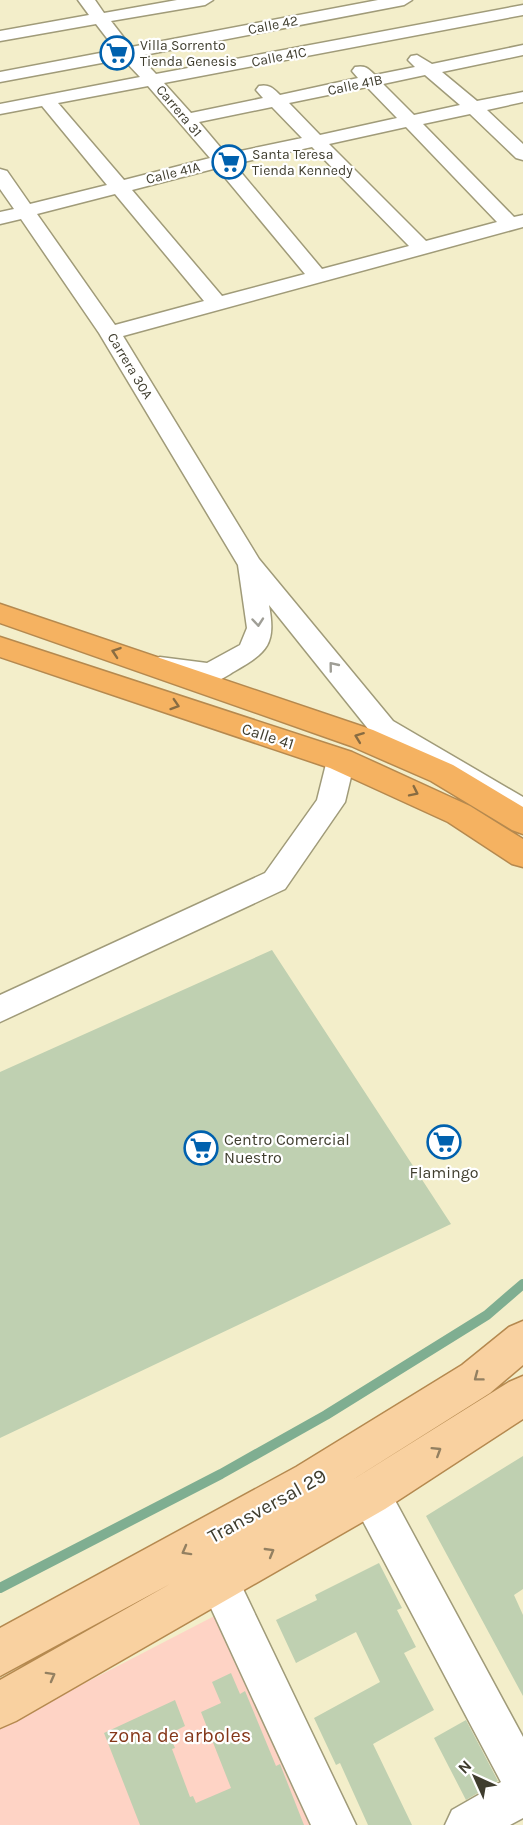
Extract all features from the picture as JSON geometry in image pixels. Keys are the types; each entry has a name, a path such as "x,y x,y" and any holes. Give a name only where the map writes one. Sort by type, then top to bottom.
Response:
{"highway":[{"name":"Calle 41","path":"0,613 362,738 442,773 523,822"},
{"name":"Calle 41","path":"0,647 341,760 459,814 523,855"}],"main road":[{"name":"Transversal 29","path":"0,1653 311,1482 476,1379 523,1340"},
{"path":"0,1705 370,1494 522,1399"}],"street":[{"name":"Carrera 31","path":"86,0 127,53 187,119 318,277"},
{"path":"0,36 206,0"},
{"name":"Calle 42","path":"0,77 127,53 303,12 404,0"},
{"name":"Calle 41C","path":"0,109 523,10"},
{"path":"303,12 410,121 517,222"},
{"path":"454,23 514,70"},
{"path":"387,36 473,107 523,154"},
{"name":"Calle 41B","path":"187,119 523,50"},
{"path":"240,64 422,248"},
{"name":"Calle 41A","path":"0,218 221,161 523,97"},
{"path":"47,101 218,304"},
{"name":"Carrera 30A","path":"0,175 110,333 249,564"},
{"path":"110,333 517,222"},
{"path":"154,665 211,673 251,650 260,628 249,564"},
{"path":"249,564 383,728 513,804 523,815"},
{"path":"0,1009 275,881 331,802 341,760"},
{"path":"370,1494 523,1780"},
{"path":"219,1582 334,1825"},
{"path":"467,1825 523,1794"}],"green space":[{"name":"zona de arboles","path":"224,1611 324,1825 0,1825 0,1727"}],"building":[{"name":"Centro Comercial Nuestro","path":"272,950 451,1224 0,1438 0,1072"},
{"path":"523,1456 523,1589 514,1595 523,1615 523,1696 426,1516"},
{"path":"379,1563 402,1608 397,1610 416,1647 404,1653 434,1710 373,1744 412,1825 368,1825 340,1763 336,1765 314,1718 380,1682 356,1632 296,1663 276,1620 317,1600 315,1595"},
{"path":"231,1673 240,1694 245,1691 276,1766 280,1764 304,1825 140,1825 104,1733 175,1700 185,1726 169,1734 175,1748 172,1749 190,1797 193,1796 196,1803 231,1788 201,1712 221,1703 212,1682"},
{"path":"466,1720 498,1781 466,1800 434,1738"}],"waterway":[{"path":"0,1588 221,1474 326,1415 487,1315 523,1284"}],"place":[{"name":"Villa Sorrento Tienda Genesis","path":"117,53"},
{"name":"Santa Teresa Tienda Kennedy","path":"229,162"},
{"name":"Flamingo","path":"444,1142"},
{"name":"Centro Comercial Nuestro","path":"201,1148"}]}
